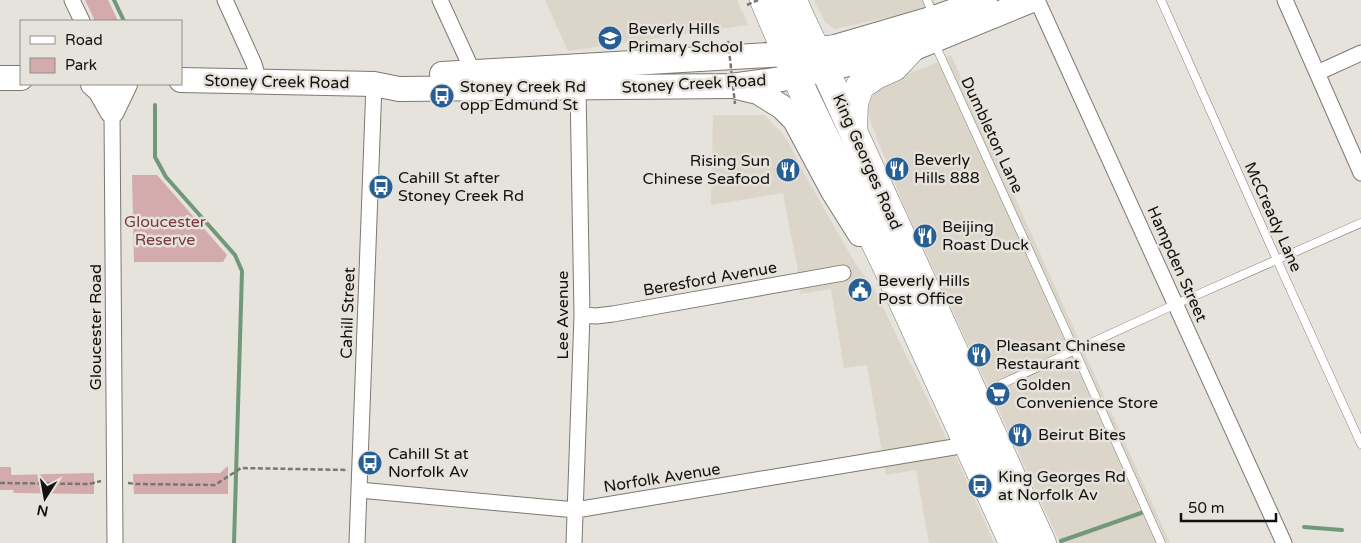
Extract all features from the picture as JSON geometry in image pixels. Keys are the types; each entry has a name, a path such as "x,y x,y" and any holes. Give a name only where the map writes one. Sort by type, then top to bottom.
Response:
{"highway":[{"name":"King Georges Road","path":"793,0 1042,543"},
{"name":"King Georges Road","path":"756,2 792,66 1013,543"},
{"path":"853,131 854,103 860,86 876,75 894,67 926,27"}],"main road":[{"name":"Stoney Creek Road","path":"374,84 398,77 473,72 792,66 821,60 851,63 985,0"},
{"name":"Stoney Creek Road","path":"821,60 835,47 926,27 1032,0"},
{"name":"Stoney Creek Road","path":"182,80 374,84 399,89 578,88 733,95 792,66"},
{"path":"0,78 20,78"},
{"path":"94,85 100,90 112,111"},
{"path":"112,111 125,85"},
{"path":"733,95 758,92 782,106 795,120 833,191 863,238 886,267"}],"street":[{"path":"72,0 82,20"},
{"path":"225,0 254,64 259,81"},
{"path":"440,0 473,72"},
{"name":"Hampden Street","path":"1037,0 1284,543"},
{"path":"1285,0 1361,173"},
{"path":"1317,73 1361,53"},
{"name":"Cahill Street","path":"357,543 374,84"},
{"name":"Lee Avenue","path":"574,543 582,315 578,88"},
{"name":"Gloucester Road","path":"112,111 114,543"},
{"name":"Beresford Avenue","path":"582,315 613,314 843,273"},
{"name":"Norfolk Avenue","path":"359,490 576,510 954,447 967,441"}],"lane":[{"name":"McCready Lane","path":"1161,0 1361,444"},
{"name":"Dumbleton Lane","path":"926,27 1161,543"},
{"path":"1000,385 1176,304 1361,223"}],"path":[{"path":"728,41 733,95"},
{"path":"232,474 241,468 349,470 359,490"}],"shaded area":[{"name":"Beverly Hills Primary School","path":"545,0 737,0 748,25 568,51"},
{"path":"814,0 934,0 935,3 898,15 835,29 825,22"},
{"path":"951,55 1170,543 1060,543 902,201 867,113 868,104 876,91 887,82 936,63"},
{"path":"713,115 764,115 788,142 855,263 873,287 960,466 994,543 929,543 916,470 886,475 867,365 844,368 831,289 800,294 797,266 783,193 711,205"}],"green space":[{"path":"85,0 108,0 118,20 95,20"},
{"name":"Gloucester Reserve","path":"132,175 157,175 227,255 223,262 134,262"},
{"path":"228,466 228,494 134,494 133,474 220,473"},
{"path":"0,467 11,467 11,475 94,473 94,494 14,493 13,490 0,490"}],"waterway":[{"path":"114,0 124,20"},
{"path":"155,105 155,157 166,177 235,255 242,271 234,543"},
{"path":"1061,541 1141,513"},
{"path":"1304,527 1342,530"}],"place":[{"name":"Beverly Hills Primary School","path":"610,38"},
{"name":"Stoney Creek Rd opp Edmund St","path":"442,96"},
{"name":"Beverly Hills 888","path":"897,169"},
{"name":"Rising Sun Chinese Seafood","path":"788,170"},
{"name":"Cahill St after Stoney Creek Rd","path":"381,187"},
{"name":"Beijing Roast Duck","path":"925,236"},
{"name":"Beverly Hills Post Office","path":"860,290"},
{"name":"Pleasant Chinese Restaurant","path":"979,355"},
{"name":"Golden Convenience Store","path":"998,394"},
{"name":"Beirut Bites","path":"1020,435"},
{"name":"Cahill St at Norfolk Av","path":"370,463"},
{"name":"King Georges Rd at Norfolk Av","path":"980,486"}]}
